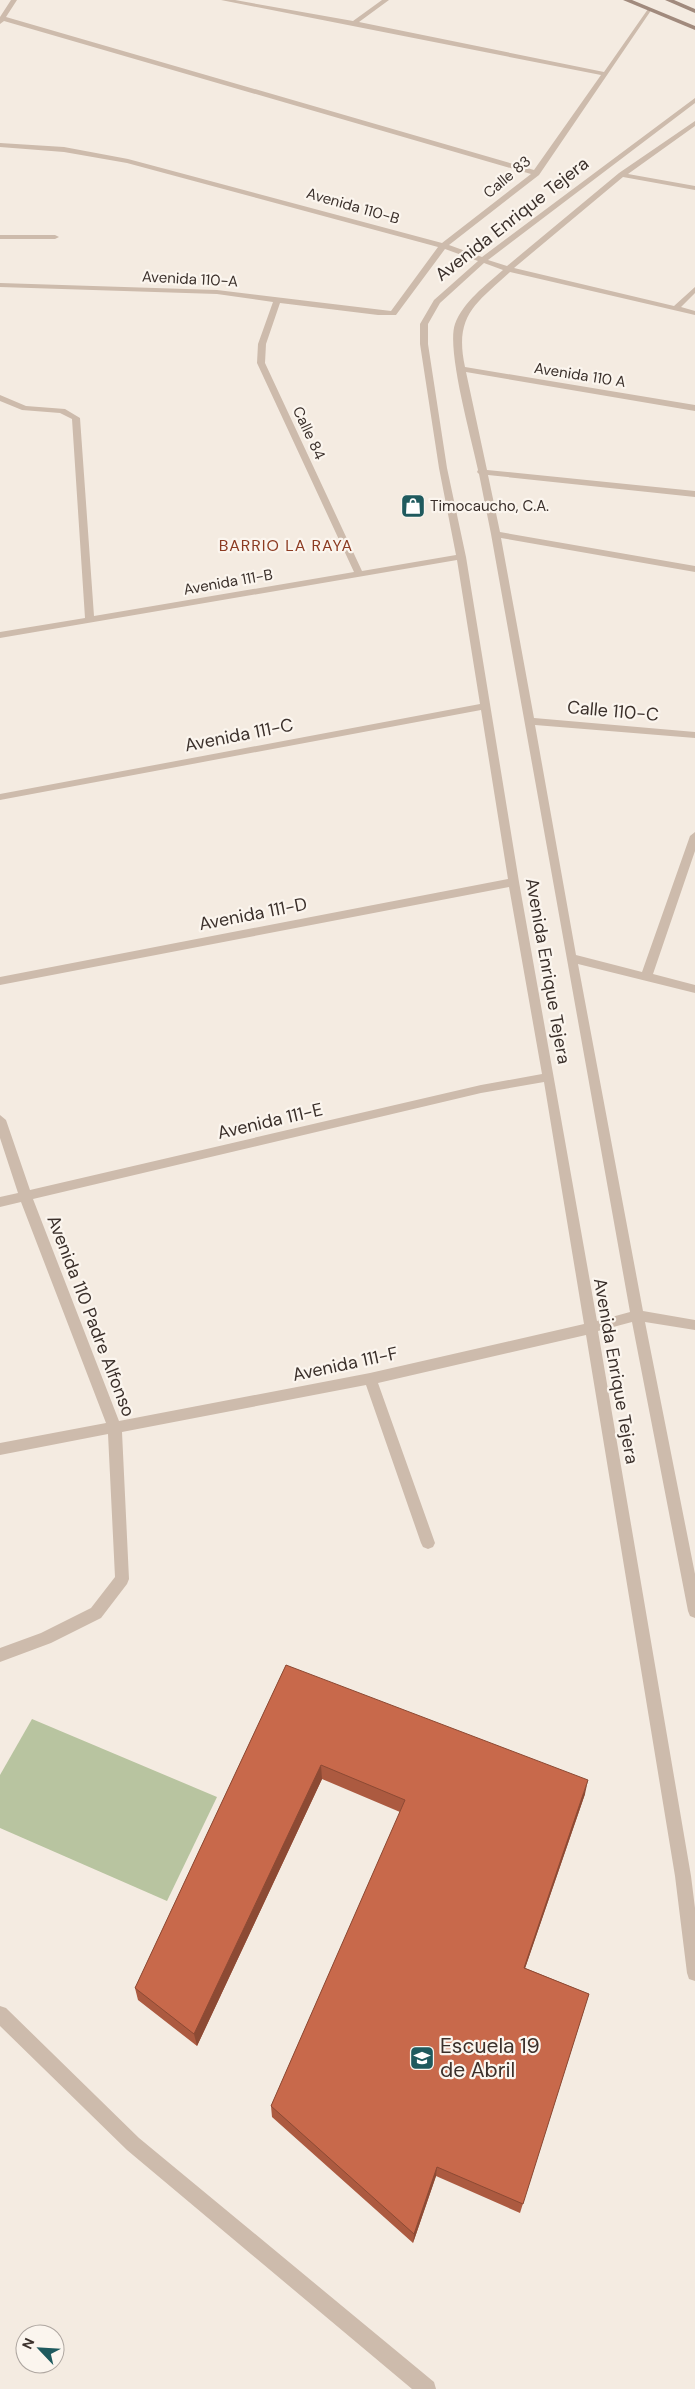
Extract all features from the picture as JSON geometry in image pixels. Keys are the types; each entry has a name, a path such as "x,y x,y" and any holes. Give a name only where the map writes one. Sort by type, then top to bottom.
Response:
{"main road":[{"path":"626,0 695,28"},
{"path":"668,0 695,12"}],"street":[{"path":"14,0 1,20 536,174"},
{"path":"224,0 354,23 606,74"},
{"path":"354,23 386,0"},
{"name":"Calle 83","path":"378,313 393,313 397,310 443,246 536,174 650,10"},
{"name":"Avenida Enrique Tejera","path":"695,100 483,260 437,302 424,324 424,344 443,468 461,557 514,882 549,1078 683,1876 695,1974"},
{"name":"Avenida Enrique Tejera","path":"695,123 622,175 508,269 472,302 459,324 456,346 481,472 496,534 571,958 637,1315 695,1611"},
{"name":"Avenida 110-B","path":"0,145 78,150 120,159 304,207 443,246 508,269 695,313"},
{"path":"622,175 695,188"},
{"path":"0,237 55,237"},
{"name":"Avenida 110-A","path":"0,284 217,292 378,313"},
{"path":"676,308 695,289"},
{"name":"Calle 84","path":"277,300 262,344 260,362 359,574"},
{"name":"Avenida 110 A","path":"460,369 695,408"},
{"path":"0,398 25,408 62,411 76,418 90,621"},
{"path":"481,472 695,494"},
{"path":"496,534 695,569"},
{"name":"Avenida 111-B","path":"0,636 461,557"},
{"name":"Avenida 111-C","path":"0,796 485,706"},
{"name":"Calle 110-C","path":"529,721 695,735"},
{"path":"646,977 695,836"},
{"name":"Avenida 111-D","path":"0,981 514,882"},
{"path":"571,958 695,989"},
{"name":"Avenida 111-E","path":"0,1202 26,1198 481,1088 549,1078"},
{"name":"Avenida 110 Padre Alfonso","path":"0,1120 26,1198 114,1428 122,1579 96,1613 46,1638 0,1655"},
{"name":"Avenida 111-F","path":"0,1449 370,1379 591,1328 637,1315 695,1324"},
{"path":"370,1379 428,1543"},
{"path":"0,2014 133,2144 427,2389"}],"green space":[{"path":"32,1719 217,1797 167,1901 0,1828 0,1775"}],"building":[{"path":"286,1665 588,1780 524,1968 589,1994 523,2204 437,2167 414,2234 271,2106 405,1800 321,1765 194,2034 135,1988"}],"place":[{"name":"Timocaucho, C.A.","path":"413,506"},
{"name":"Escuela 19 de Abril","path":"422,2058"}],"district":[{"name":"BARRIO LA RAYA","path":"286,545"}]}
